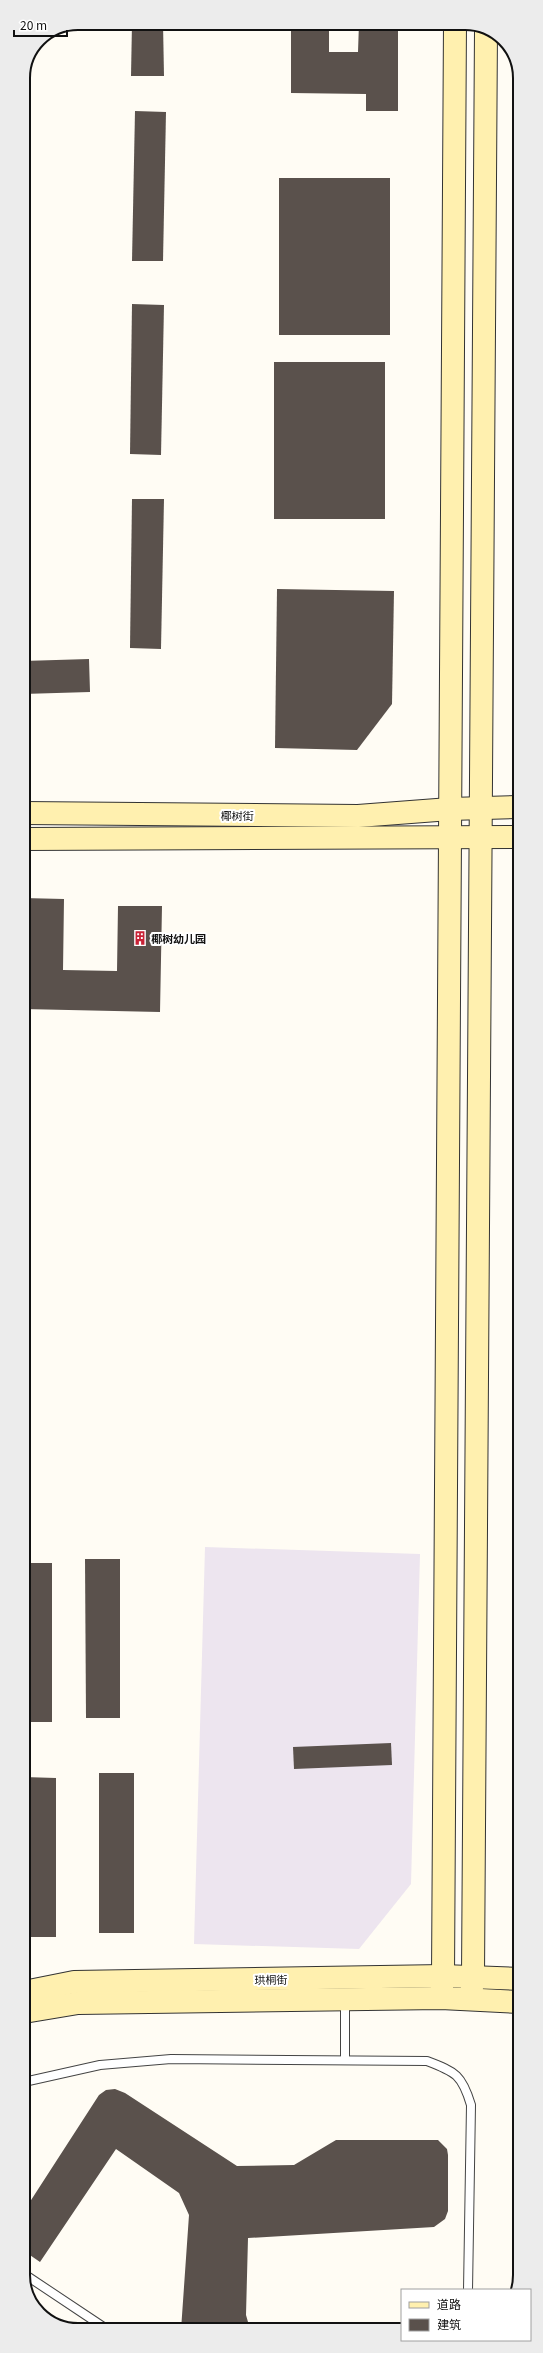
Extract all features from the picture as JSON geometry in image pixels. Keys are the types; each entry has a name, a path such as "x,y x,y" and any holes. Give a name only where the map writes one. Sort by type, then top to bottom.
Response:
{"street":[{"path":"441,1998 443,1976 455,30"},
{"path":"471,1998 473,1976 482,838 486,35"},
{"name":"椰树街","path":"30,814 358,816 450,809 513,807"},
{"path":"30,839 513,837"},
{"name":"珙桐街","path":"30,1991 74,1982 443,1976 513,1979"},
{"name":"珙桐街","path":"30,2011 78,2003 441,1998 471,1998 513,2001"}],"lane":[{"path":"345,1999 345,2060"},
{"path":"30,2081 100,2065 163,2060 427,2061 452,2071 465,2085 471,2105 468,2289"},
{"path":"30,2278 98,2323"}],"shaded area":[{"path":"205,1547 420,1554 411,1884 359,1949 194,1944"}],"building":[{"path":"132,30 163,30 164,76 131,76"},
{"path":"291,30 329,30 329,52 358,52 359,30 398,30 398,111 366,111 366,94 291,93"},
{"path":"135,111 166,112 163,261 132,261"},
{"path":"279,178 390,178 390,335 279,335"},
{"path":"132,304 164,305 161,455 130,454"},
{"path":"274,362 385,362 385,519 274,519"},
{"path":"132,499 164,499 161,649 130,648"},
{"path":"277,589 394,591 392,704 357,750 275,748"},
{"path":"89,659 90,692 30,694 30,661"},
{"name":"椰树幼儿园","path":"30,898 64,899 63,970 117,971 118,906 162,906 160,1012 30,1009"},
{"path":"85,1559 120,1559 120,1718 86,1718"},
{"path":"30,1563 52,1563 52,1722 30,1722"},
{"path":"391,1743 392,1765 294,1769 293,1747"},
{"path":"99,1773 134,1773 134,1933 99,1933"},
{"path":"30,1777 56,1778 56,1937 30,1937"},
{"path":"115,2089 125,2093 237,2166 294,2165 336,2140 438,2140 447,2149 448,2155 448,2211 445,2219 434,2227 248,2238 246,2315 248,2323 181,2323 189,2215 179,2193 116,2149 40,2262 30,2255 30,2202 99,2095 106,2090"}],"place":[{"name":"椰树幼儿园","path":"140,938"}]}
